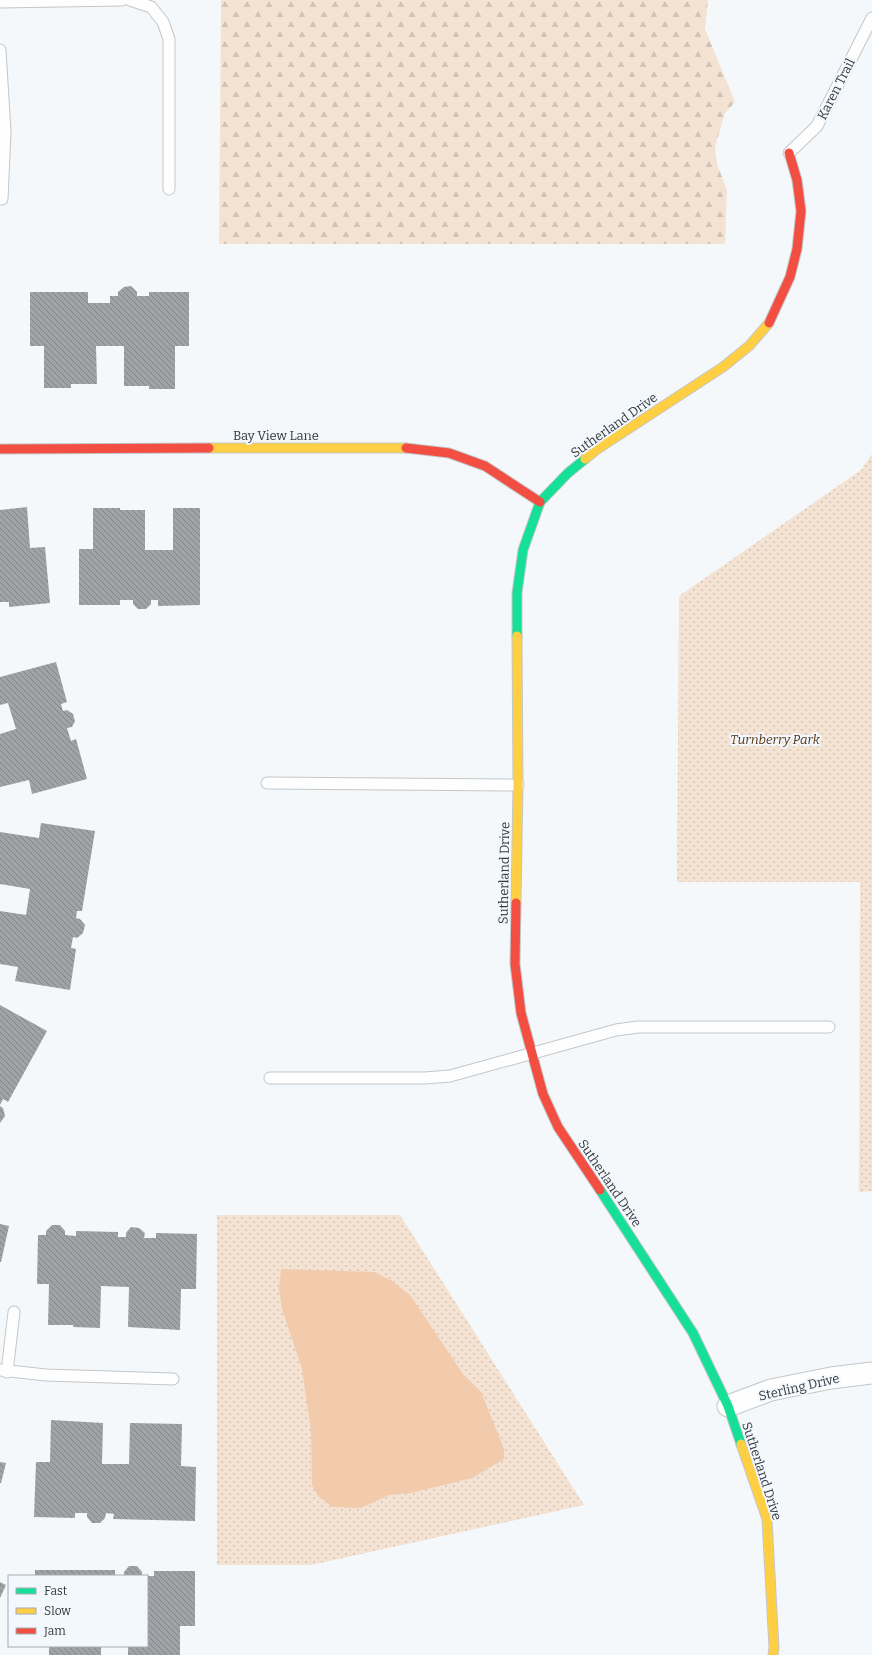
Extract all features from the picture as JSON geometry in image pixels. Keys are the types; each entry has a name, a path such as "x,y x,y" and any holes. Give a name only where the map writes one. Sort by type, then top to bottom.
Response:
{"street":[{"name":"Sutherland Drive","path":"773,1655 774,1648 767,1519 728,1406 693,1333 558,1127 543,1094 521,1013 515,964 518,785 517,593 523,550 540,502 568,473 596,450 723,367 749,346 771,321 790,277 797,249 801,211 797,180 789,153"},
{"name":"Bay View Lane","path":"0,449 410,448 449,453 485,466 540,502"},
{"name":"Sterling Drive","path":"728,1406 771,1390 831,1378 872,1373"}],"lane":[{"path":"0,2 122,0"},
{"path":"130,0 151,7 163,22 169,38 169,189"},
{"name":"Karen Trail","path":"789,153 817,126 872,18"},
{"path":"0,50 5,132 2,200"},
{"path":"267,783 518,785"},
{"path":"270,1078 431,1078 450,1076 616,1030 638,1027 829,1027"},
{"path":"14,1312 3,1371 46,1375 173,1379"}],"green space":[{"path":"221,0 708,0 705,29 735,102 725,113 715,147 717,164 727,190 725,244 219,244"},
{"name":"Turnberry Park","path":"872,454 872,1191 859,1192 860,882 677,882 679,596 861,470"},
{"path":"217,1215 400,1215 584,1505 311,1565 217,1565"}],"shaded area":[{"path":"281,1269 374,1272 392,1281 410,1295 463,1374 481,1392 504,1449 504,1459 472,1478 411,1493 389,1495 361,1508 333,1507 318,1496 312,1485 311,1431 302,1369 282,1309 279,1289"}],"building":[{"path":"131,286 137,292 137,296 149,296 149,292 189,292 189,346 175,346 175,389 149,389 149,386 124,386 124,346 96,346 97,384 71,384 71,388 44,388 44,346 30,346 30,292 88,292 88,303 110,303 110,296 118,296 118,292 124,287"},
{"path":"27,507 30,548 45,547 50,603 9,607 9,602 0,602 0,510"},
{"path":"93,508 145,510 145,550 173,550 173,508 200,508 200,605 158,606 158,600 151,600 151,604 146,609 138,609 133,604 133,600 120,600 120,605 79,605 79,549 93,549"},
{"path":"56,662 67,702 61,704 63,711 67,710 73,714 75,721 72,727 67,728 71,741 76,739 87,779 32,794 29,780 0,787 0,734 16,729 8,703 0,705 0,677"},
{"path":"41,823 95,831 82,911 77,911 76,918 80,919 85,925 83,933 77,938 73,937 71,948 76,949 70,990 15,981 18,967 0,964 0,911 26,915 30,889 0,884 0,832 39,838"},
{"path":"0,1005 47,1031 8,1102 3,1099 0,1105"},
{"path":"0,1106 3,1108 5,1116 0,1123"},
{"path":"0,1224 9,1226 1,1262 0,1262"},
{"path":"52,1225 60,1225 65,1231 65,1235 76,1236 76,1231 118,1232 118,1237 126,1237 126,1233 131,1227 139,1228 145,1233 144,1238 156,1238 156,1233 197,1234 196,1289 181,1289 180,1330 128,1327 129,1287 101,1286 100,1328 73,1327 73,1325 48,1325 49,1284 37,1284 38,1235 46,1235 46,1231"},
{"path":"51,1420 103,1423 102,1464 129,1464 130,1423 182,1424 181,1466 196,1467 195,1521 113,1519 114,1514 106,1513 105,1518 100,1523 92,1523 87,1517 87,1513 75,1513 75,1518 34,1517 36,1462 50,1462"},
{"path":"0,1462 6,1463 1,1483 0,1483"},
{"path":"129,1566 137,1566 142,1572 142,1575 124,1575 124,1572"},
{"path":"35,1570 115,1570 115,1575 35,1575"},
{"path":"154,1571 195,1571 195,1626 180,1626 180,1655 128,1655 128,1647 148,1647 148,1576 154,1576"},
{"path":"0,1582 6,1585 0,1598"},
{"path":"49,1647 101,1647 101,1655 49,1655"}],"traffic: fast":[{"path":"517,636 517,593 523,550 540,502 568,473 585,459"},
{"path":"600,1190 693,1333 728,1406 741,1444"}],"traffic: slow":[{"path":"585,459 596,450 723,367 749,346 769,323"},
{"path":"209,448 406,448"},
{"path":"516,903 518,785 517,636"},
{"path":"741,1444 767,1519 774,1648 773,1655"}],"traffic: jam":[{"path":"769,323 790,277 797,249 801,211 797,180 789,153"},
{"path":"0,449 209,448"},
{"path":"406,448 449,453 485,466 540,502"},
{"path":"516,903 515,964 521,1013 543,1094 558,1127 600,1190"}]}
